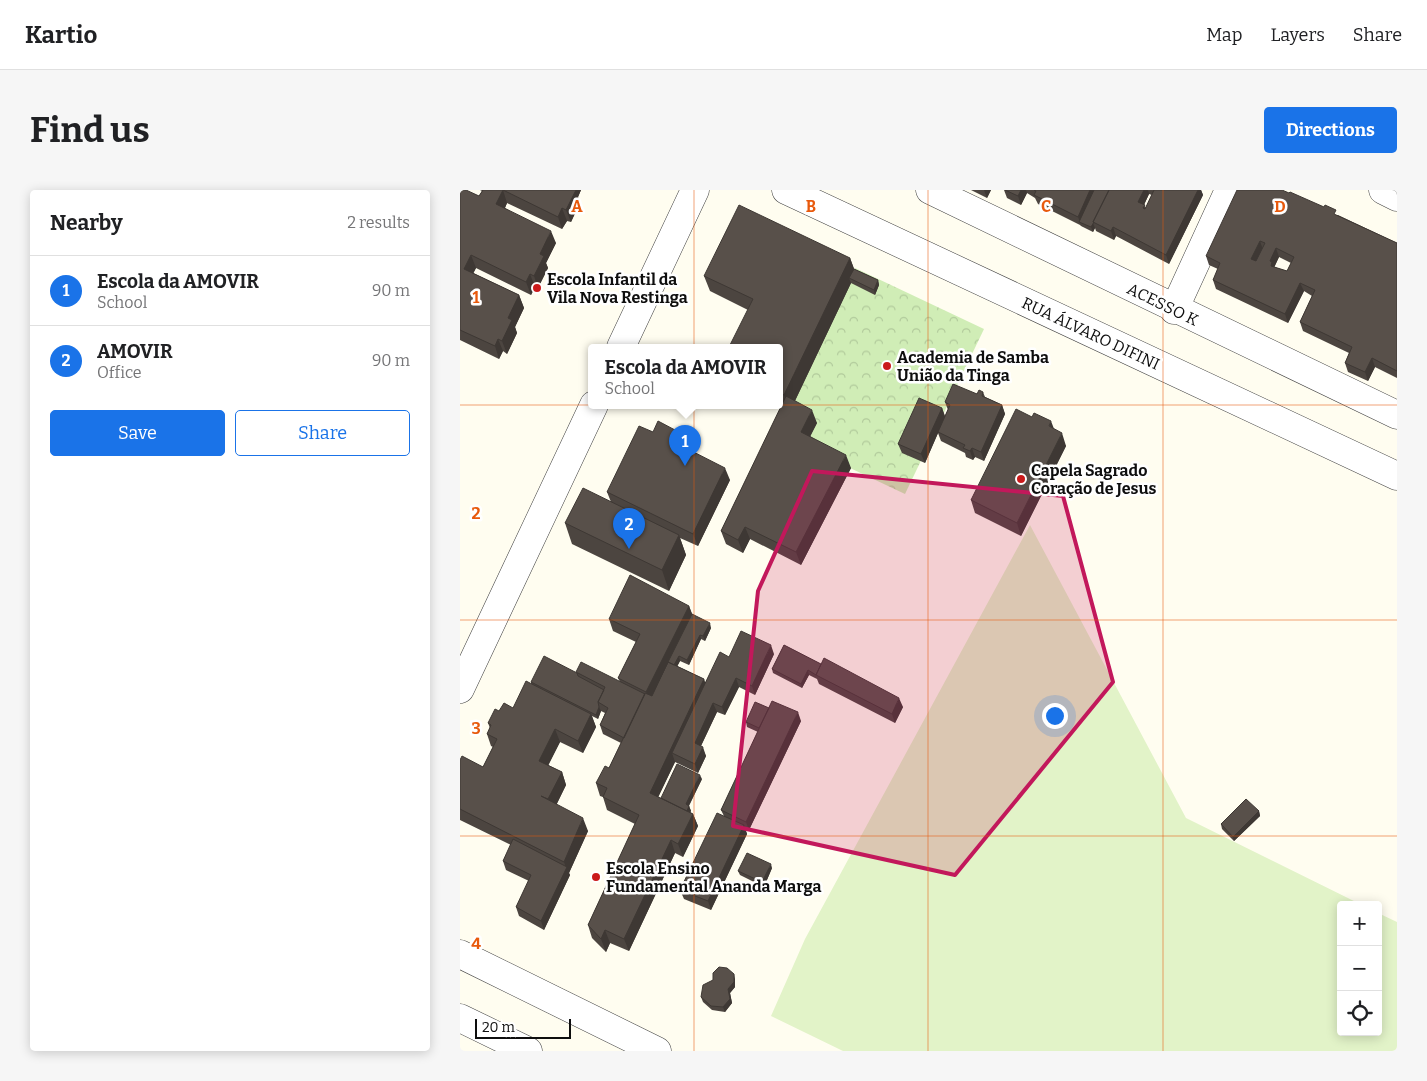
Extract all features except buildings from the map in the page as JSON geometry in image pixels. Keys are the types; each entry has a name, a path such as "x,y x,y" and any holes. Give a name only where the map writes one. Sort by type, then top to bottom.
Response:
{"street":[{"path":"622,344 694,190"},
{"name":"RUA ÁLVARO DIFINI","path":"786,190 1397,476"},
{"name":"ACESSO K","path":"930,190 1174,310 1397,416"},
{"path":"1174,310 1229,190"},
{"path":"1383,190 1397,197"},
{"path":"460,689 592,409"},
{"path":"460,954 657,1051"},
{"path":"460,1018 528,1051"}],"highlighted area":[{"path":"812,471 1063,496 1113,682 955,875 733,826 758,591"}],"green space":[{"name":"Academia de Samba União da Tinga","path":"855,268 984,329 905,494 776,433"},
{"path":"1030,525 1186,818 1354,901 1337,901 1337,1036 1382,1036 1382,915 1397,922 1397,1051 843,1051 771,1016 805,939"}],"place":[{"name":"Escola Infantil da Vila Nova Restinga","path":"537,288"},
{"name":"Academia de Samba União da Tinga","path":"887,366"},
{"name":"Escola da AMOVIR","path":"685,466"},
{"name":"Capela Sagrado Coração de Jesus","path":"1021,479"},
{"name":"AMOVIR","path":"629,549"},
{"name":"Escola Ensino Fundamental Ananda Marga","path":"596,877"}]}
